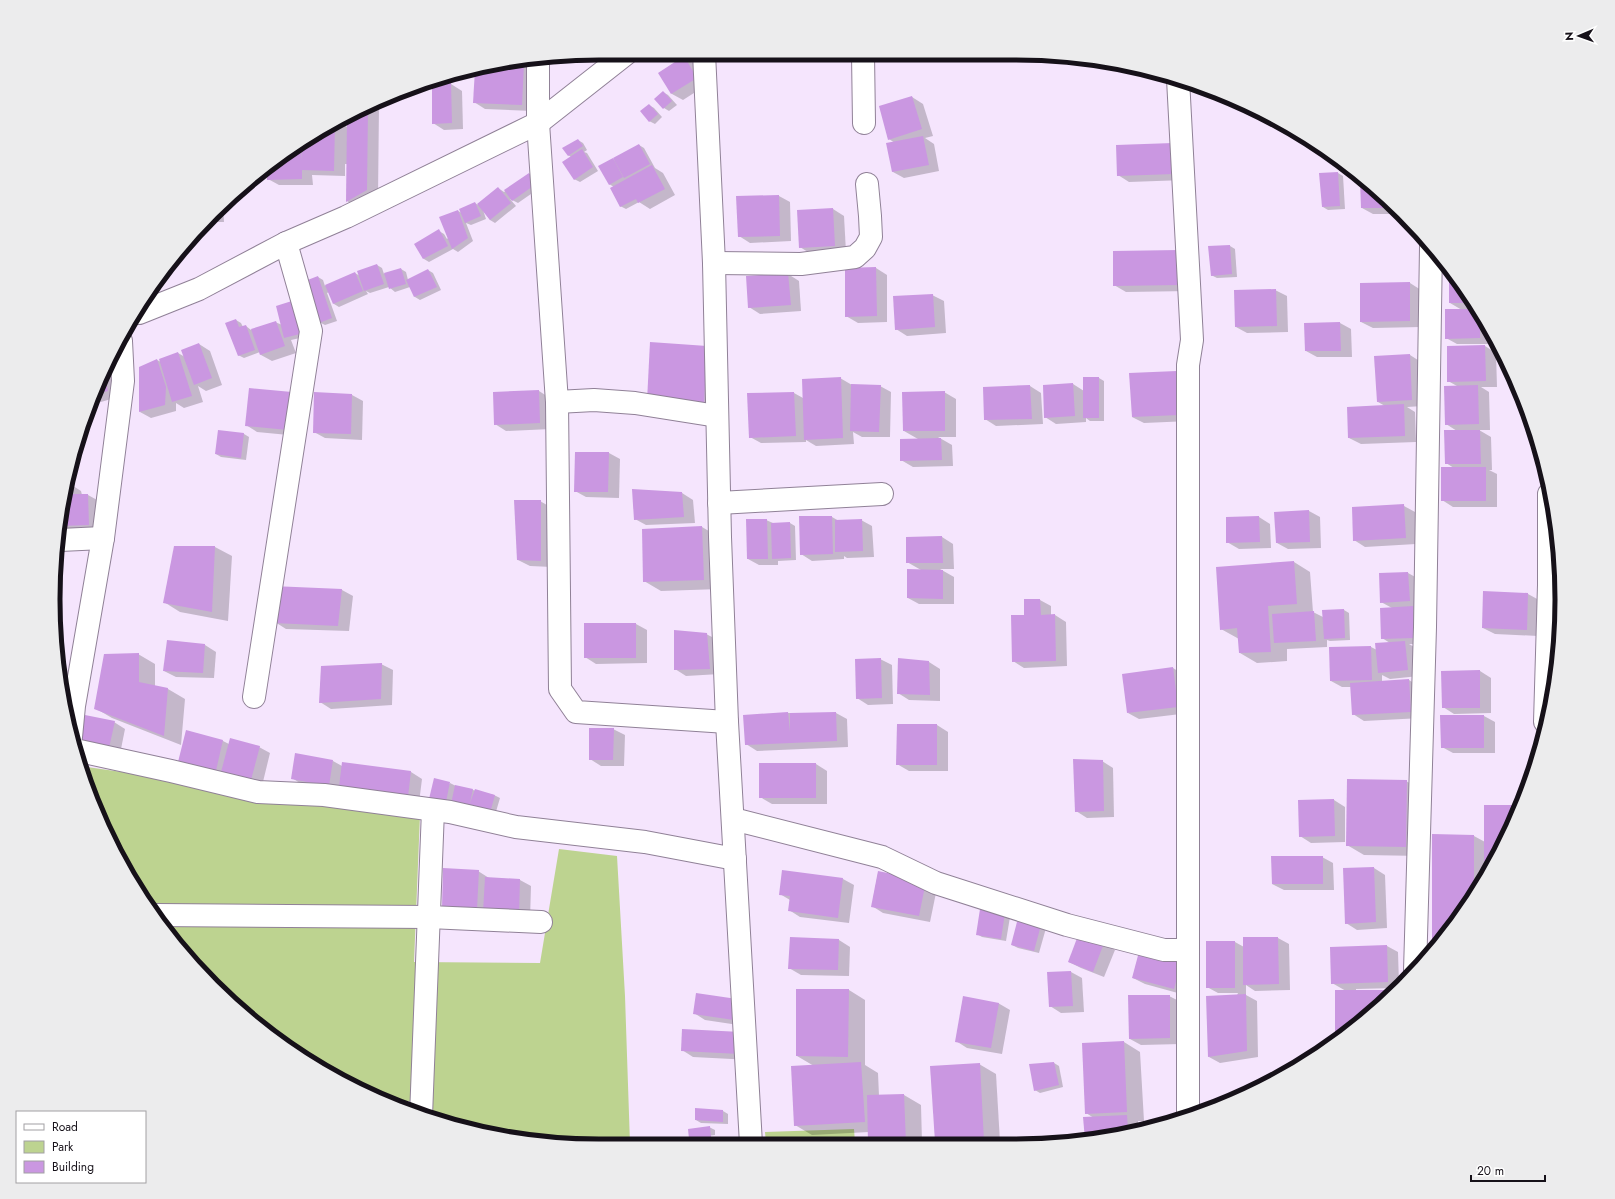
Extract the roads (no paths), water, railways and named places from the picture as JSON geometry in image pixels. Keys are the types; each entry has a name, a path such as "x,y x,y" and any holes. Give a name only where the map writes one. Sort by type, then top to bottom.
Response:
{"street":[{"path":"144,311 199,289 286,243 353,213 538,123 618,60"},
{"path":"704,60 714,263 719,503 727,722 751,1139"},
{"path":"863,60 864,123"},
{"path":"538,64 538,123 557,402 560,689 576,712 727,722"},
{"path":"1178,86 1192,340 1188,365 1188,1110"},
{"path":"714,263 801,264 855,257 865,248 870,237 867,184"},
{"path":"254,697 311,332 286,243"},
{"path":"1415,961 1425,627 1431,256"},
{"path":"73,717 103,538 123,381 121,352"},
{"path":"557,402 594,400 635,403 718,416"},
{"path":"719,503 882,494"},
{"path":"1546,701 1549,522"},
{"path":"64,540 103,538"},
{"path":"82,751 171,770 258,792 324,795 450,812 516,827 645,842 735,859"},
{"path":"421,1108 433,810"},
{"path":"733,819 882,857 936,883 1067,925 1164,950 1188,950"},
{"path":"162,915 429,917 542,922"}]}
